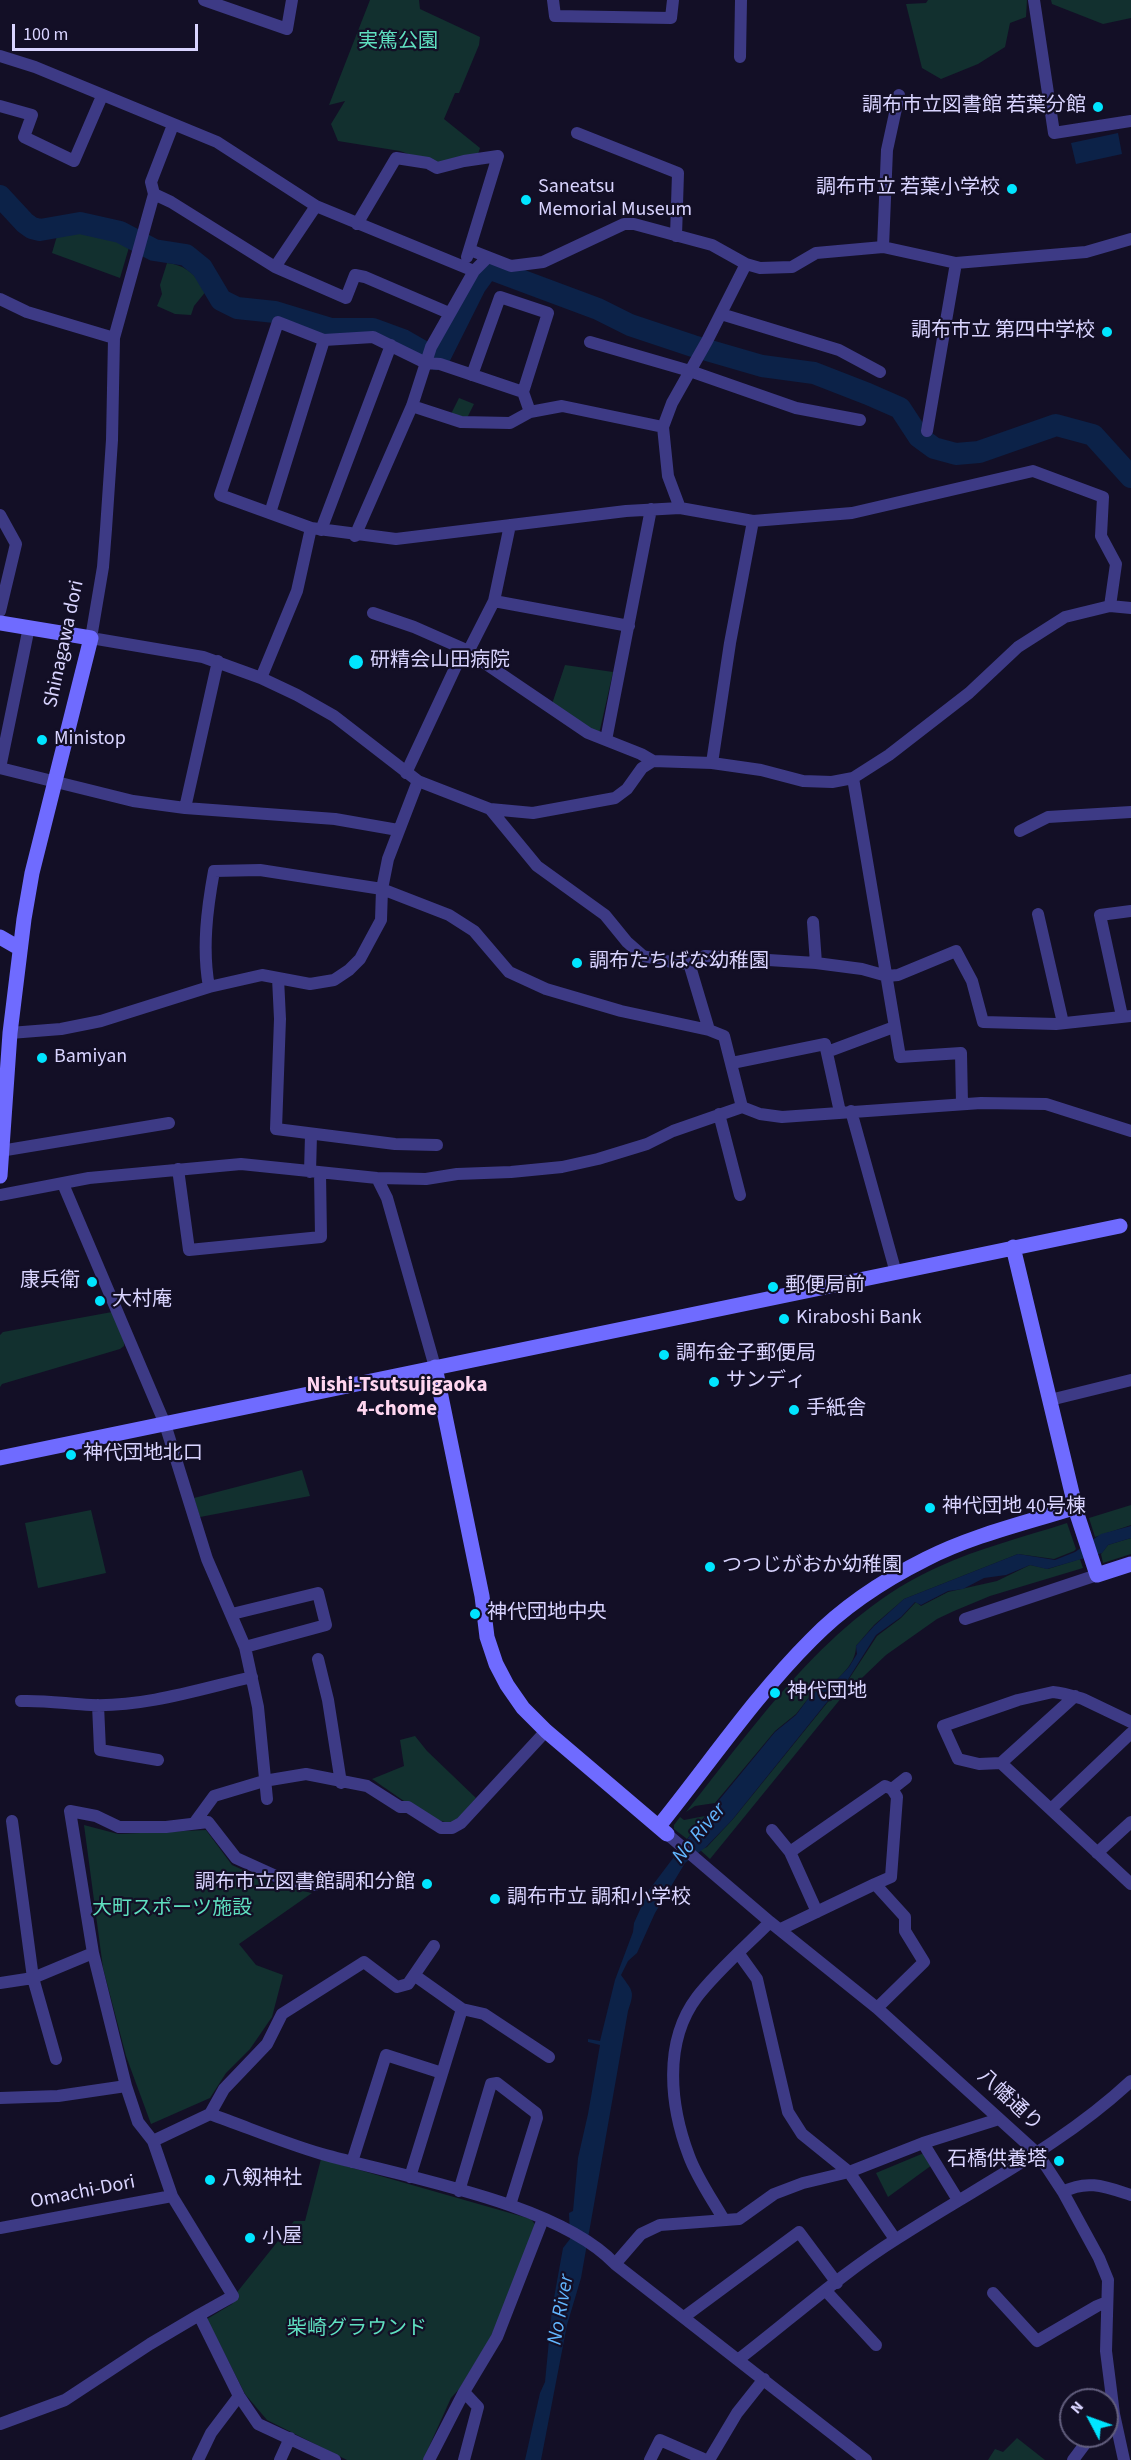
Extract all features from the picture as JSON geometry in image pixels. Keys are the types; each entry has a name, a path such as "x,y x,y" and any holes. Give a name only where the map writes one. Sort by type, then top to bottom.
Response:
{"street":[{"path":"204,0 287,29 292,0"},
{"path":"553,0 555,16 671,18 673,0"},
{"path":"740,57 741,0"},
{"path":"1034,0 1054,133 1131,121"},
{"path":"0,56 35,67 217,142 316,206 469,269"},
{"path":"883,247 887,150 899,95"},
{"path":"0,106 32,115 24,137 74,161 102,96"},
{"name":"Shinagawa dori","path":"0,1176 10,1033 19,948 32,873 91,638 103,567 112,440 114,338 154,194 151,182 173,125"},
{"path":"577,133 678,173 676,236"},
{"path":"355,536 412,406 431,347 469,269 470,250 498,156 464,160 437,168 428,163 396,158 357,224"},
{"path":"154,194 171,202 275,267 346,298 355,275 365,277 449,313"},
{"path":"275,267 316,206"},
{"path":"470,250 511,266 543,261 624,224 634,224 712,245 746,264 760,268 792,267 816,253 883,247 956,263 1086,252 1131,239"},
{"path":"469,269 488,257"},
{"path":"927,431 956,263"},
{"path":"680,508 668,476 663,428 672,403 708,341 746,264"},
{"path":"472,375 500,297 548,313 523,392 530,412"},
{"path":"0,299 27,312 114,338"},
{"path":"721,314 839,350 880,372"},
{"path":"523,392 440,364 426,362 373,337 324,340 278,322 220,495 316,529 355,536 396,539 651,509 680,508 753,521 852,513 1033,471 1103,497 1101,536 1116,564 1110,606"},
{"path":"270,513 324,340"},
{"path":"590,342 690,371 796,408 860,420"},
{"path":"261,678 297,591 316,529 391,345"},
{"path":"412,406 461,422 510,423 530,412 562,406 663,428"},
{"path":"606,740 651,509"},
{"path":"0,515 16,544 0,611"},
{"path":"712,763 730,643 753,521"},
{"path":"406,773 466,650 494,601 510,525"},
{"path":"494,601 630,626"},
{"path":"374,613 414,627 466,650 588,733 653,761 712,763 761,770 803,781 832,782 853,778 889,755 969,693 1018,647 1065,617 1110,606 1131,608"},
{"path":"0,623 170,650 218,661 297,695 334,716 418,781 490,809 533,813 615,798 627,789 642,768 653,761"},
{"path":"29,627 0,768 133,801 185,808 335,819 398,830"},
{"path":"185,808 218,661"},
{"path":"853,778 900,1057 961,1053 962,1104"},
{"path":"10,1033 61,1029 101,1021 209,987 262,975 310,984 321,984 334,980 360,959 381,920 382,889 388,859 418,781"},
{"path":"490,809 537,866 605,915 635,951 659,960 689,963 705,956 816,963 862,969 887,976 898,975 956,951 972,981 983,1022 1063,1023 1126,1016 1100,915 1131,912"},
{"path":"1020,831 1048,816 1131,812"},
{"path":"209,987 206,970 208,903 214,871 260,870 382,889 449,915 474,931 509,972 546,989 621,1011 708,1030 724,1036 742,1107"},
{"path":"1038,914 1036,933 1063,1023"},
{"path":"813,921 816,963"},
{"path":"0,937 19,948"},
{"path":"689,963 708,1030"},
{"path":"279,978 280,1019 276,1129 311,1135 437,1145"},
{"path":"827,1052 894,1027"},
{"path":"732,1062 825,1044 896,1273"},
{"path":"0,1195 89,1178 241,1164 377,1178 426,1179 562,1167 647,1144 673,1131 742,1107 760,1114 782,1117 962,1104 1046,1104 1131,1131"},
{"path":"719,1114 740,1195"},
{"path":"1,1151 169,1124"},
{"path":"178,1169 189,1250 321,1237 311,1135"},
{"path":"377,1178 387,1198 435,1368 482,1596 487,1637 496,1664 523,1708 546,1731 663,1830 777,1678 811,1640 865,1594 910,1567 942,1552 1077,1510"},
{"path":"63,1184 165,1424 207,1559 245,1647 258,1707 267,1799"},
{"path":"0,1458 1120,1226"},
{"path":"1013,1247 1077,1510 1097,1575"},
{"path":"1050,1400 1131,1380"},
{"path":"965,1619 1131,1564"},
{"path":"232,1614 318,1593 326,1625 245,1647"},
{"path":"318,1659 328,1700 341,1783"},
{"path":"21,1701 43,1700 98,1705 136,1702 252,1677"},
{"path":"1075,1696 1001,1763 979,1764 958,1759 943,1726 1045,1692 1059,1692 1075,1696 1131,1722"},
{"path":"98,1705 100,1750 158,1760"},
{"path":"195,1822 214,1796 264,1781 306,1774 341,1783 367,1786 400,1807 408,1808 441,1828 452,1828 461,1822 546,1731"},
{"path":"1051,1809 1131,1733"},
{"path":"1001,1763 1131,1884"},
{"path":"892,1789 906,1778"},
{"path":"781,1929 891,1877 897,1797 892,1789 885,1786 790,1852"},
{"path":"0,2424 65,2400 150,2344 233,2296 172,2196 153,2141 138,2121 126,2086 93,1953 70,1810 96,1816 119,1827 166,1827 208,1822 236,1858 280,1878 315,1885"},
{"path":"12,1821 33,1978 56,2059"},
{"path":"1097,1853 1131,1822"},
{"name":"八幡通り","path":"663,1830 770,1922 877,2008 1038,2154 1063,2192 1105,2272 1109,2287 1106,2351 1109,2388"},
{"path":"772,1830 790,1852 817,1912"},
{"path":"875,1884 905,1917 905,1930 924,1962 877,2008"},
{"path":"724,2220 689,2157 675,2101 674,2068 681,2024 697,1997 770,1922"},
{"path":"153,2141 210,2114 224,2089 267,2044 282,2014 364,1962 397,1988 408,1984 434,1946"},
{"path":"0,1983 33,1978 93,1953"},
{"path":"739,1954 757,1979 788,2112 802,2134 849,2172 895,2239"},
{"path":"414,1975 462,2009 484,2014 549,2057"},
{"path":"410,2177 462,2009"},
{"path":"352,2162 386,2055 442,2073"},
{"path":"739,2359 895,2239 1038,2154 1100,2110 1131,2081"},
{"path":"459,2191 491,2084 497,2084 536,2113 537,2118 510,2205"},
{"path":"0,2098 58,2096 126,2086"},
{"path":"210,2114 319,2153 510,2205 548,2221 598,2247 615,2264 866,2460"},
{"path":"615,2264 641,2234 660,2224 739,2219 774,2194 803,2183 849,2172 923,2143 999,2119"},
{"path":"923,2143 958,2200"},
{"path":"1063,2192 1076,2185 1090,2184 1126,2194 1131,2182"},
{"name":"Omachi-Dori","path":"0,2228 172,2196"},
{"path":"429,2460 464,2392 497,2337 548,2221"},
{"path":"684,2317 799,2232 837,2283"},
{"path":"826,2291 876,2345"},
{"path":"993,2293 1037,2341 1107,2302"},
{"path":"199,2315 239,2396 258,2424 335,2460"},
{"path":"650,2460 660,2440 707,2460 736,2413 764,2379"},
{"path":"464,2392 477,2407 464,2460"},
{"path":"198,2460 211,2433 239,2396"},
{"path":"280,2460 290,2439"},
{"name":"八幡通り","path":"1119,2443 1124,2460"}],"green space":[{"name":"実篤公園","path":"370,0 419,0 420,9 480,37 479,45 459,93 455,93 444,119 480,148 478,154 438,165 400,151 338,141 331,124 345,101 329,105"},
{"path":"928,0 1027,0 1026,17 1010,23 1005,47 978,64 941,79 922,68 906,4 926,3"},
{"path":"1051,0 1131,0 1131,18 1103,24 1052,4"},
{"path":"59,229 107,234 130,244 120,278 52,253"},
{"path":"167,263 180,266 190,272 207,290 194,306 191,315 175,314 157,306 162,294 160,285"},
{"path":"459,398 474,404 467,418 451,414"},
{"path":"565,665 613,672 599,734 552,704"},
{"path":"112,1312 124,1341 124,1346 120,1349 2,1384 0,1387 0,1335 3,1332"},
{"path":"302,1470 310,1496 200,1517 194,1498"},
{"path":"1131,1505 1131,1525 1095,1537 1089,1518"},
{"path":"91,1510 106,1573 38,1588 25,1523"},
{"path":"1067,1523 1076,1549 1074,1551 1054,1559 1018,1554 904,1599 874,1625 856,1646 854,1658 844,1673 831,1686 823,1687 811,1695 796,1714 775,1731 715,1803 695,1806 686,1812 798,1674 863,1613 899,1588 938,1567 985,1548"},
{"path":"1131,1538 1131,1554 1103,1563 1101,1554 1108,1545"},
{"path":"1080,1559 1083,1568 990,1596 937,1619 886,1655 842,1697 710,1859 700,1850 707,1847 734,1818 827,1703 847,1682 877,1636 901,1618 916,1602 921,1606 948,1592 997,1581 1030,1565 1048,1569"},
{"path":"415,1736 427,1751 476,1798 453,1822 436,1819 424,1813 372,1779 404,1766 400,1740"},
{"path":"705,1816 687,1839 674,1829 680,1817 684,1820"},
{"name":"大町スポーツ施設","path":"84,1825 118,1834 206,1830 232,1865 274,1884 312,1893 239,1944 256,1965 283,1975 272,2017 250,2049 226,2073 210,2098 151,2124 126,2056 103,1968"},
{"path":"924,2153 932,2165 888,2197 876,2173"},
{"name":"柴崎グラウンド","path":"321,2159 531,2219 537,2227 491,2337 451,2398 423,2460 347,2460 267,2420 245,2394 207,2319 232,2304 238,2291 294,2221 305,2221"},
{"path":"1017,2438 1045,2460 988,2460 995,2449 1003,2452"}],"water":[{"path":"1118,133 1122,154 1076,164 1071,143"},
{"name":"No River","path":"1131,1526 1131,1538 1108,1545 1102,1553 1047,1569 1030,1565 1006,1575 984,1578 963,1589 948,1591 921,1605 915,1602 901,1617 876,1635 847,1681 827,1702 732,1820 706,1847 685,1863 655,1913 637,1953 628,1961 621,1975 630,1989 632,1999 581,2278 567,2325 541,2460 525,2460 540,2393 545,2382 552,2309 563,2248 570,2239 569,2213 573,2211 578,2158 600,2045 588,2042 588,2039 600,2041 615,1980 633,1932 634,1923 649,1890 692,1833 775,1732 796,1715 811,1695 824,1687 831,1686 849,1667 857,1654 856,1646 904,1599 1018,1554 1055,1560 1075,1552 1101,1534"}],"waterway":[{"path":"0,196 32,228 40,230 80,223 120,232 154,250 186,255 202,268 221,300 237,308 275,312 331,329 373,329 403,340 436,359 440,356 475,286 488,268 598,309 630,325 693,346 762,366 814,373 868,394 900,408 919,437 934,448 956,454 979,452 1056,425 1093,435 1131,477"}],"place":[{"name":"調布市立図書館 若葉分館","path":"1098,107"},
{"name":"調布市立 若葉小学校","path":"1012,189"},
{"name":"Saneatsu Memorial Museum","path":"526,200"},
{"name":"調布市立 第四中学校","path":"1107,332"},
{"name":"研精会山田病院","path":"356,662"},
{"name":"Ministop","path":"42,740"},
{"name":"調布たちばな幼稚園","path":"577,963"},
{"name":"Bamiyan","path":"42,1058"},
{"name":"康兵衛","path":"92,1282"},
{"name":"郵便局前","path":"773,1287"},
{"name":"大村庵","path":"100,1301"},
{"name":"Kiraboshi Bank","path":"784,1319"},
{"name":"調布金子郵便局","path":"664,1355"},
{"name":"サンディ","path":"714,1382"},
{"name":"手紙舎","path":"794,1410"},
{"name":"神代団地北口","path":"71,1455"},
{"name":"神代団地 40号棟","path":"930,1508"},
{"name":"つつじがおか幼稚園","path":"710,1567"},
{"name":"神代団地中央","path":"475,1614"},
{"name":"神代団地","path":"775,1693"},
{"name":"調布市立図書館調和分館","path":"427,1884"},
{"name":"調布市立 調和小学校","path":"495,1899"},
{"name":"石橋供養塔","path":"1059,2161"},
{"name":"八剱神社","path":"210,2180"},
{"name":"小屋","path":"250,2238"}],"district":[{"name":"Nishi-Tsutsujigaoka 4-chome","path":"397,1398"}]}
